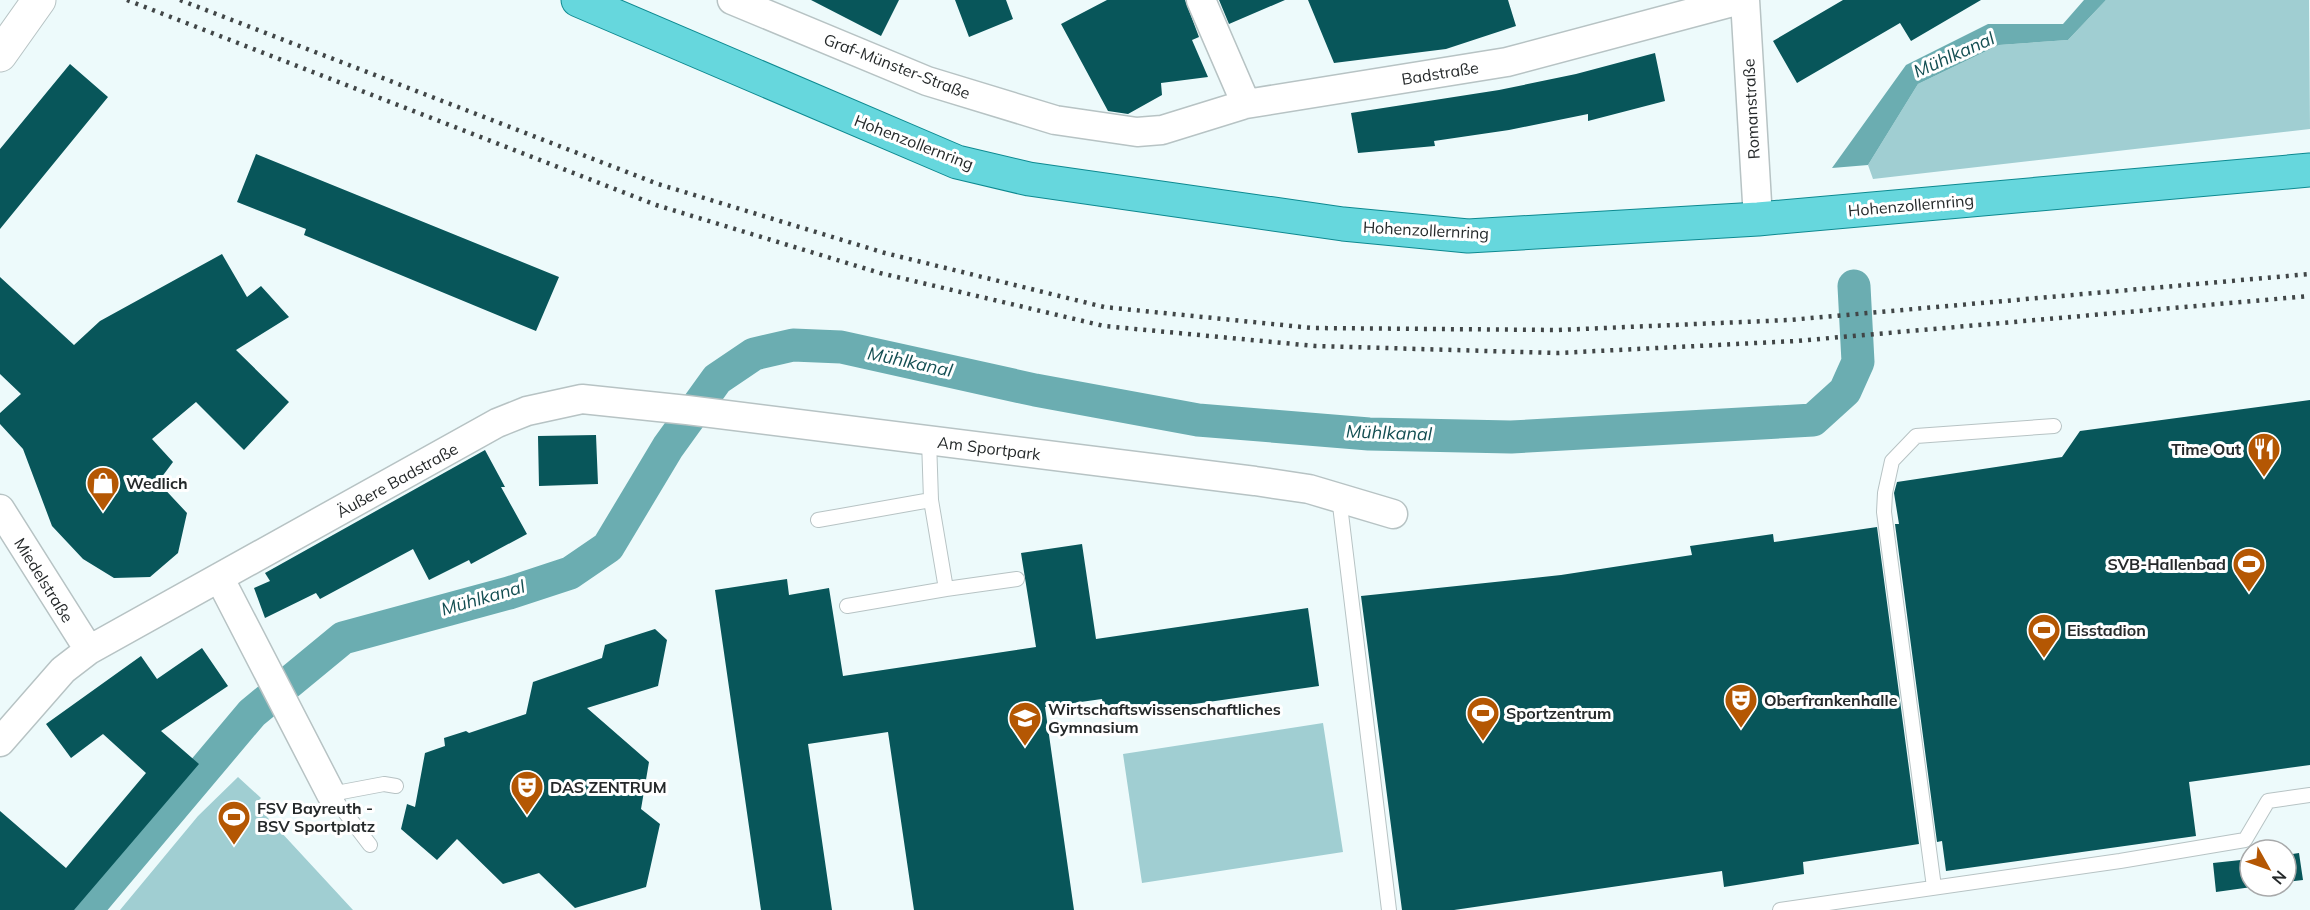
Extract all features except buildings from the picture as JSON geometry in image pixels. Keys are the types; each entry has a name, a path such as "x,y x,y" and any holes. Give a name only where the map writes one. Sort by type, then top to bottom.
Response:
{"main road":[{"path":"0,55 39,0"},
{"name":"Hohenzollernring","path":"578,0 957,162 1029,179 1343,224 1468,236 1758,219 2310,170"}],"street":[{"name":"Graf-Münster-Straße","path":"732,0 927,81 1055,120 1137,132"},
{"path":"1201,0 1246,104"},
{"name":"Badstraße","path":"1137,132 1162,130 1246,104 1507,62 1740,0"},
{"name":"Romanstraße","path":"1745,0 1758,219"},
{"name":"Am Sportpark","path":"582,399 1256,481 1340,497 1393,514"},
{"name":"Äußere Badstraße","path":"0,742 63,670 89,650 497,423 527,411 582,399"},
{"name":"Miedelstraße","path":"0,509 89,650"},
{"path":"220,579 331,794"}],"lane":[{"path":"1934,887 1884,512 1885,493 1892,462 1916,436 2054,426"},
{"path":"928,440 931,500 946,589"},
{"path":"1340,497 1389,910"},
{"path":"818,520 931,500"},
{"path":"847,606 1017,579"},
{"path":"370,845 331,794 384,784 396,786"},
{"path":"1780,910 2120,861 2245,840 2268,801 2310,795"}],"shaded area":[{"path":"2106,0 2309,0 2310,129 1873,179 1868,165 1918,84 1999,45 2068,40"},
{"path":"1323,723 1343,852 1142,883 1123,754"},
{"name":"FSV Bayreuth - BSV Sportplatz","path":"238,777 261,798 255,804 353,910 120,910 198,816"}],"water":[{"path":"2084,0 2106,0 2068,40 1999,45 1918,84 1868,165 1832,168 1906,65 1988,24 2063,24"}],"waterway":[{"name":"Mühlkanal","path":"86,910 252,713 343,638 509,593 570,573 608,547 668,447 717,379 754,354 793,345 841,347 1035,390 1198,420 1369,434 1511,437 1813,420 1845,391 1858,362 1854,286"}],"railway":[{"path":"127,0 656,205 880,273 1104,326 1315,346 1558,353 1796,341 2310,296"},
{"path":"180,0 658,184 885,253 1104,307 1312,328 1558,330 1789,320 2310,274"}],"place":[{"name":"Time Out","path":"2264,478"},
{"name":"Wedlich","path":"103,512"},
{"name":"SVB-Hallenbad","path":"2249,593"},
{"name":"Eisstadion","path":"2044,659"},
{"name":"Oberfrankenhalle","path":"1741,729"},
{"name":"Sportzentrum","path":"1483,742"},
{"name":"Wirtschaftswissenschaftliches Gymnasium","path":"1025,747"},
{"name":"DAS ZENTRUM","path":"527,816"},
{"name":"FSV Bayreuth - BSV Sportplatz","path":"234,846"}]}
